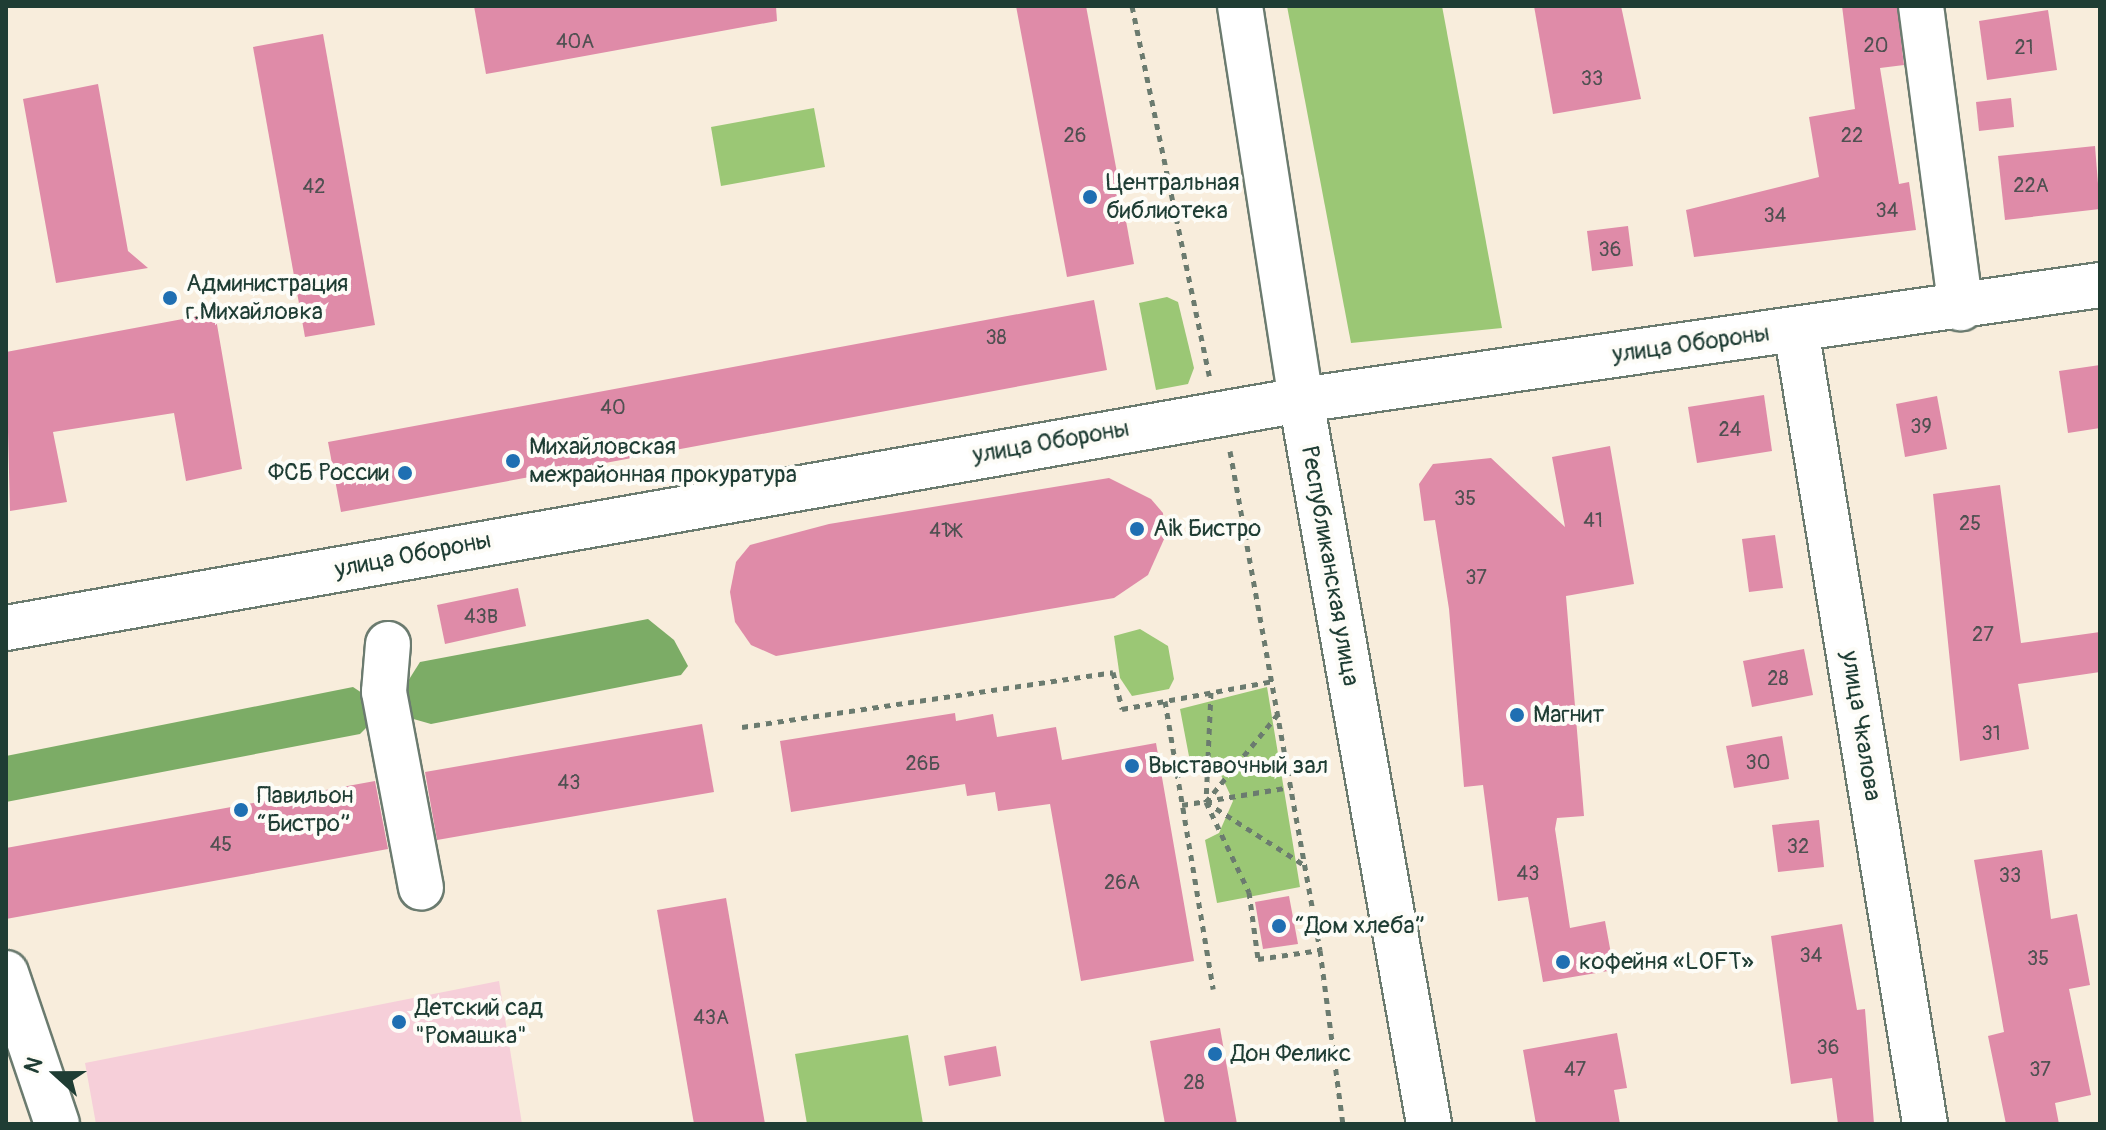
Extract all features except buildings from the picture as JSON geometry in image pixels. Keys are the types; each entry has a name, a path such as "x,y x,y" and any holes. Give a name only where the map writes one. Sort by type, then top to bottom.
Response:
{"street":[{"name":"Республиканская улица","path":"1240,6 1301,400 1429,1124"},
{"path":"1921,6 1961,308"},
{"name":"улица Обороны","path":"6,628 1301,400 1961,308 2100,285"},
{"name":"улица Чкалова","path":"1796,329 1925,1124"},
{"path":"388,644 384,692 421,888"},
{"path":"6,973 57,1124"}],"path":[{"path":"1132,6 1184,277 1219,414 1273,681 1320,950 1343,1124"},
{"path":"742,727 1113,672 1122,709 1273,681"},
{"path":"1211,692 1206,802 1249,892 1258,959 1320,950"},
{"path":"1165,701 1213,989"},
{"path":"1206,802 1278,714"},
{"path":"1182,805 1291,787"},
{"path":"1206,802 1305,865"}],"shaded area":[{"name":"Детский сад \"Ромашка\"","path":"499,981 522,1124 96,1124 85,1063"}],"green space":[{"path":"1287,6 1442,6 1502,328 1351,343"},
{"path":"814,108 825,167 721,186 711,127"},
{"path":"1167,297 1178,302 1194,368 1188,384 1156,390 1139,303"},
{"path":"648,619 674,640 688,666 681,675 431,724 410,718 403,689 420,662"},
{"path":"1140,629 1168,646 1174,679 1169,689 1132,696 1120,678 1114,636"},
{"path":"353,687 362,693 368,726 360,734 6,802 6,756"},
{"path":"1267,687 1300,887 1217,903 1205,840 1219,833 1233,801 1221,775 1192,772 1180,709"},
{"path":"908,1035 923,1124 807,1124 795,1054"}],"place":[{"name":"Центральная библиотека","path":"1090,197"},
{"name":"Администрация г.Михайловка","path":"170,298"},
{"name":"Михайловская межрайонная прокуратура","path":"513,461"},
{"name":"ФСБ России","path":"405,473"},
{"name":"Aik Бистро","path":"1137,529"},
{"name":"Магнит","path":"1517,715"},
{"name":"Выставочный зал","path":"1132,766"},
{"name":"Павильон “Бистро”","path":"241,810"},
{"name":"“Дом хлеба”","path":"1279,926"},
{"name":"кофейня «LOFT»","path":"1563,962"},
{"name":"Детский сад \"Ромашка\"","path":"399,1022"},
{"name":"Дон Феликс","path":"1215,1054"}]}
